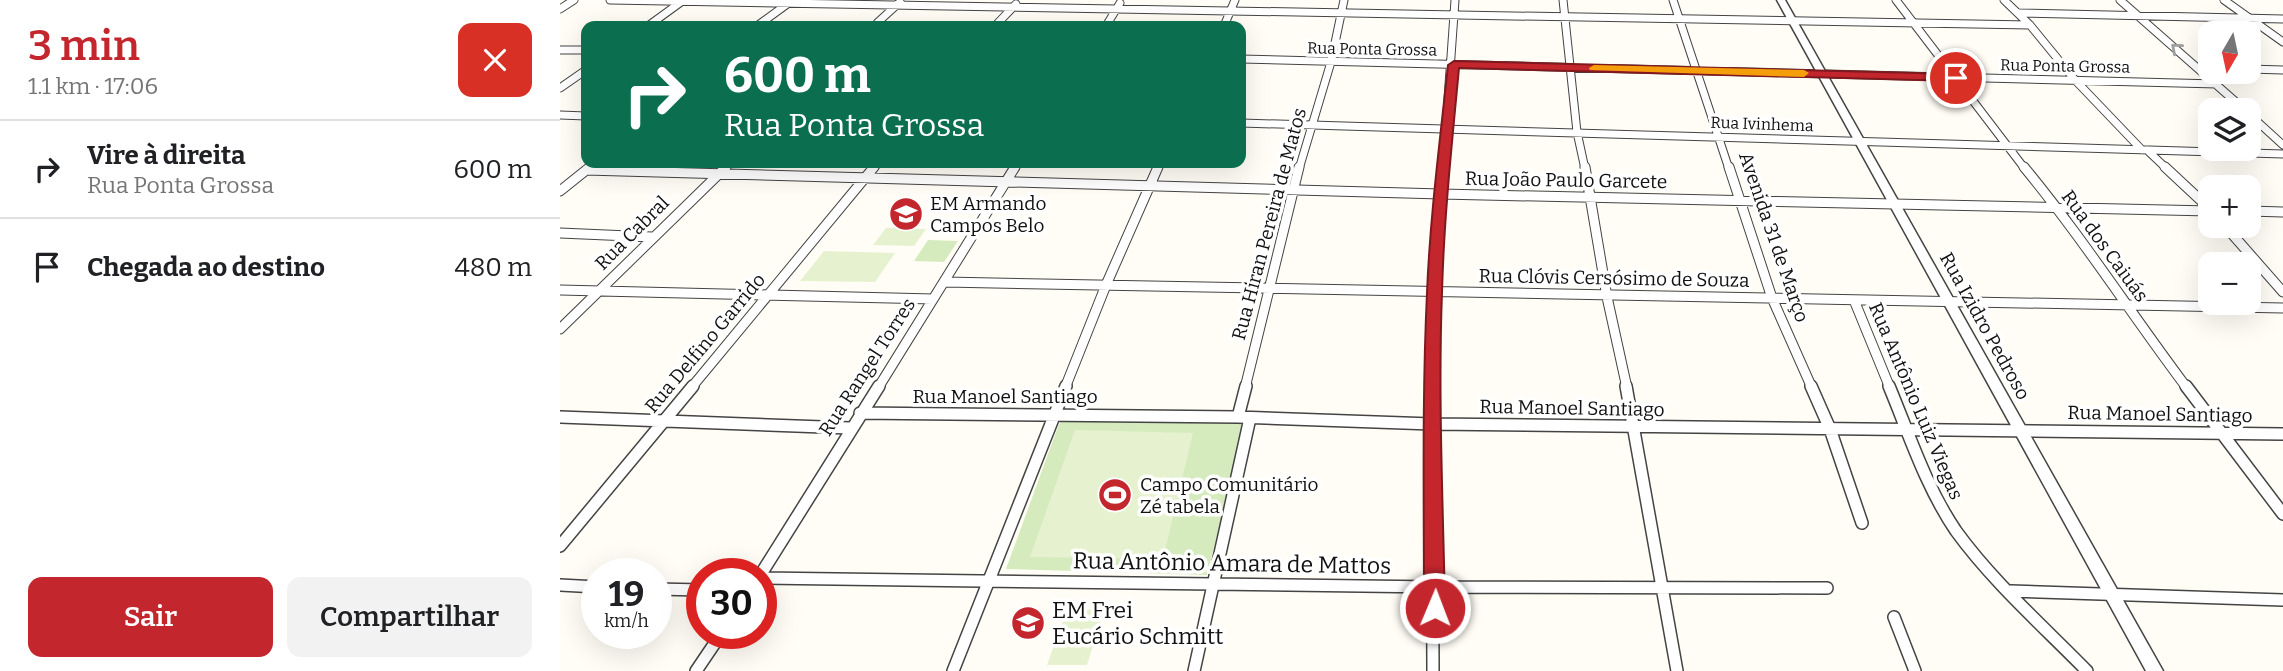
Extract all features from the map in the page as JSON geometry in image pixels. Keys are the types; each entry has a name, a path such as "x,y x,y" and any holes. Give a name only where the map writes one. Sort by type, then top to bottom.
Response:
{"street":[{"path":"560,9 574,0"},
{"path":"610,0 1120,3 1232,9 2030,25"},
{"path":"1226,21 1235,0"},
{"name":"Rua Hiran Pereira de Matos","path":"1195,671 1270,289 1293,189 1331,62 1344,0"},
{"path":"1433,671 1436,587 1432,424 1434,293 1454,65 1455,0"},
{"path":"1563,0 1577,132 1634,425 1677,671"},
{"name":"Avenida 31 de Março","path":"1673,0 1772,298 1830,429 1861,523"},
{"name":"Rua Izidro Pedroso","path":"1781,0 2155,671"},
{"name":"Rua dos Caiuás","path":"1896,0 2006,146 2057,207 2125,305 2283,514"},
{"path":"2004,0 2030,25 2075,80 2144,150 2198,199"},
{"path":"2120,0 2198,67"},
{"path":"2224,0 2283,42"},
{"path":"655,21 683,1"},
{"path":"764,21 791,2"},
{"path":"879,21 900,2"},
{"path":"1000,21 1016,3"},
{"path":"1109,21 1120,3"},
{"path":"2019,13 2283,19"},
{"path":"560,50 581,50"},
{"name":"Rua Ponta Grossa","path":"1246,60 2198,83"},
{"path":"2261,69 2283,70"},
{"path":"560,88 581,73"},
{"path":"2217,84 2232,98"},
{"path":"560,115 581,116"},
{"name":"Rua Ivinhema","path":"1246,123 2283,154"},
{"path":"2261,125 2283,145"},
{"path":"2270,134 2283,135"},
{"path":"560,191 589,168"},
{"name":"Rua Cabral","path":"560,330 725,168"},
{"name":"Rua Delfino Garrido","path":"560,546 874,168"},
{"name":"Rua Rangel Torres","path":"772,558 850,428 1015,168"},
{"path":"953,671 1106,285 1158,168"},
{"name":"Rua João Paulo Garcete","path":"586,170 1441,194 2198,210"},
{"path":"2261,211 2283,212"},
{"path":"560,233 652,237"},
{"path":"2236,238 2283,292"},
{"name":"Rua Clóvis Cersósimo de Souza","path":"945,282 1607,297 2283,308"},
{"path":"560,290 933,299"},
{"name":"Rua Antônio Luiz Viegas","path":"1854,300 1931,487 1955,529 1977,558 2087,671"},
{"name":"Rua Manoel Santiago","path":"860,413 1244,417 1432,424 2283,434"},
{"path":"560,417 850,428"},
{"name":"Rua Antônio Amara de Mattos","path":"777,576 1436,587 1828,588"},
{"path":"560,585 581,586"},
{"path":"2011,591 2283,600"},
{"path":"1894,617 1915,671"},
{"path":"696,671 711,649"}],"green space":[{"path":"886,228 926,229 914,246 873,245"},
{"path":"928,240 958,241 944,262 914,261"},
{"path":"824,251 895,253 875,282 800,281"},
{"path":"1063,420 1241,422 1244,428 1207,575 1006,569 1059,424"},
{"name":"Campo Comunitário Zé tabela","path":"1075,430 1193,433 1163,559 1030,557"},
{"path":"1067,609 1104,610 1087,665 1047,665"}],"slow traffic":[{"path":"1594,68 1804,73"}],"place":[{"name":"EM Armando Campos Belo","path":"906,214"},
{"name":"Campo Comunitário Zé tabela","path":"1115,495"},
{"name":"EM Frei Eucário Schmitt","path":"1028,623"}],"route":[{"path":"1435,608 1432,424 1434,293 1454,65 1956,78"}]}
